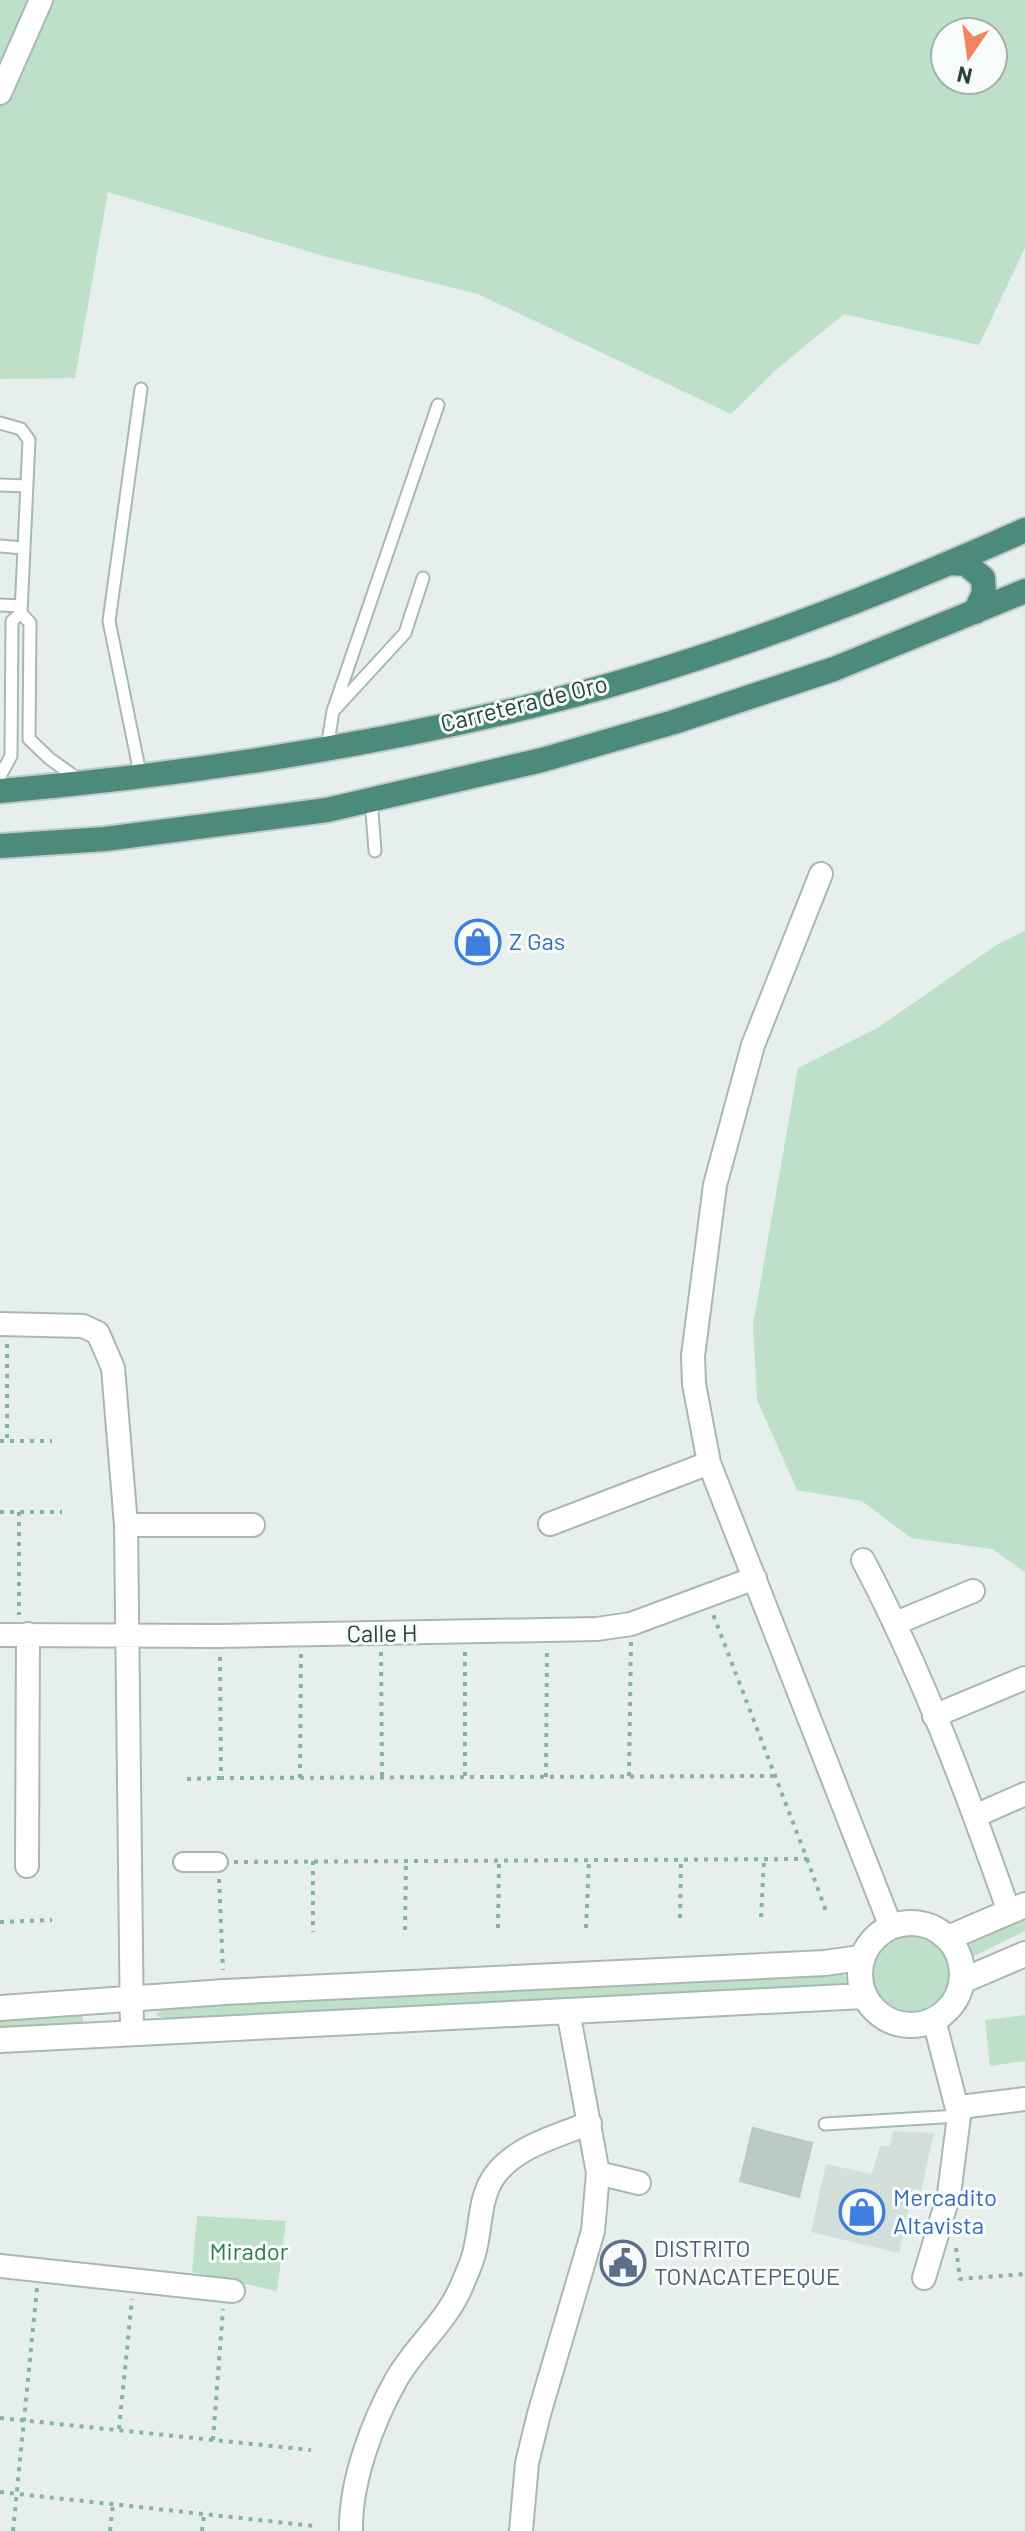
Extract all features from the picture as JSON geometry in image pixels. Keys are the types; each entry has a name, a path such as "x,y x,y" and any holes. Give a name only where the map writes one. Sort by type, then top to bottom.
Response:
{"highway":[{"name":"Carretera de Oro","path":"0,791 141,779 327,749 520,709 674,664 822,615 1025,530"},
{"path":"950,563 966,564 983,578 984,593 975,612"},
{"path":"0,846 105,839 327,810 542,760 674,722 834,669 1025,591"}],"street":[{"path":"0,93 41,0"},
{"path":"821,874 753,1045 715,1185 693,1356 694,1384 709,1463 891,1927"},
{"path":"3,1324 83,1326 98,1333 107,1347 113,1368 126,1525 132,2032"},
{"path":"550,1524 709,1463"},
{"path":"126,1525 253,1525"},
{"path":"863,1560 896,1623 975,1816 1017,1908 948,1938"},
{"name":"Calle H","path":"16,1634 219,1636 597,1629 631,1624 755,1578"},
{"path":"896,1623 973,1591"},
{"path":"16,1634 27,1866"},
{"path":"934,1716 1025,1678"},
{"path":"975,1816 1025,1794"},
{"path":"183,1862 218,1862"},
{"path":"916,1923 948,1938 957,1952 962,1981 953,2003 934,2020 910,2025 898,2023 876,2011 861,1991 860,1958 881,1933 891,1927 916,1923"},
{"path":"962,1981 1025,1954"},
{"path":"0,2008 131,1997 825,1963 860,1958"},
{"path":"0,2040 864,1996"},
{"path":"521,2531 527,2463 593,2231 598,2173 568,2011"},
{"path":"924,2278 949,2194 959,2111 934,2020"},
{"path":"959,2111 1025,2099"},
{"path":"351,2531 356,2486 371,2440 396,2379 440,2324 461,2289 476,2249 483,2203 494,2176 524,2150 590,2123"},
{"path":"598,2173 639,2183"},
{"path":"0,2266 228,2291"}],"lane":[{"path":"141,389 109,621 141,779"},
{"path":"327,749 333,711 438,405"},
{"path":"0,423 21,429 29,440 6,756 0,776"},
{"path":"0,485 26,486"},
{"path":"0,546 23,548"},
{"path":"333,711 405,633 423,578"},
{"path":"0,605 18,613 30,623 29,739 50,759 85,783"},
{"path":"371,798 375,851"},
{"path":"825,2124 959,2111"}],"path":[{"path":"3,1324 3,1441 52,1441"},
{"path":"0,1512 62,1512"},
{"path":"16,1634 19,1512"},
{"path":"707,1597 826,1911"},
{"path":"629,1776 631,1624"},
{"path":"546,1777 548,1630"},
{"path":"465,1632 465,1777"},
{"path":"380,1634 382,1777"},
{"path":"300,1778 301,1635"},
{"path":"219,1636 221,1778"},
{"path":"187,1779 773,1776"},
{"path":"680,1918 681,1859"},
{"path":"761,1917 764,1859"},
{"path":"224,1992 218,1862 807,1859"},
{"path":"498,1928 499,1860"},
{"path":"586,1928 589,1860"},
{"path":"313,1861 313,1932"},
{"path":"405,1930 406,1861"},
{"path":"0,1922 52,1920"},
{"path":"955,2236 960,2279 1025,2274"},
{"path":"13,2531 39,2270"},
{"path":"119,2430 134,2281"},
{"path":"213,2440 228,2291"},
{"path":"0,2418 311,2450"},
{"path":"0,2492 314,2526"},
{"path":"110,2531 113,2504"},
{"path":"202,2531 204,2514"},
{"path":"291,2523 291,2531"}],"shaded area":[{"name":"Mercadito Altavista","path":"893,2131 934,2133 921,2191 913,2189 899,2253 811,2232 826,2164 872,2174 880,2146 890,2146"}],"green space":[{"path":"0,0 1025,0 1025,248 979,345 844,314 777,369 731,414 478,294 327,257 108,192 75,378 0,379"},
{"path":"1025,931 1025,1572 992,1549 911,1538 862,1501 797,1490 757,1400 753,1325 798,1068 879,1027 998,944"},
{"path":"1025,1917 1025,1931 968,1959 960,1943"},
{"path":"911,1933 926,1936 939,1944 947,1957 950,1972 947,1987 939,2000 926,2008 911,2011 896,2008 883,2000 875,1987 872,1972 875,1957 883,1944 896,1936"},
{"path":"841,1972 847,1978 844,1985 167,2020 156,2015 163,2007"},
{"path":"83,2014 83,2022 77,2024 0,2030 0,2016"},
{"path":"1025,2015 1025,2061 990,2066 985,2020"},
{"name":"Mirador","path":"197,2216 286,2221 277,2291 192,2272"}],"building":[{"path":"753,2128 812,2143 799,2197 740,2181"}],"place":[{"name":"Z Gas","path":"478,942"},
{"name":"Mercadito Altavista","path":"862,2212"},
{"name":"DISTRITO TONACATEPEQUE","path":"623,2263"}]}
